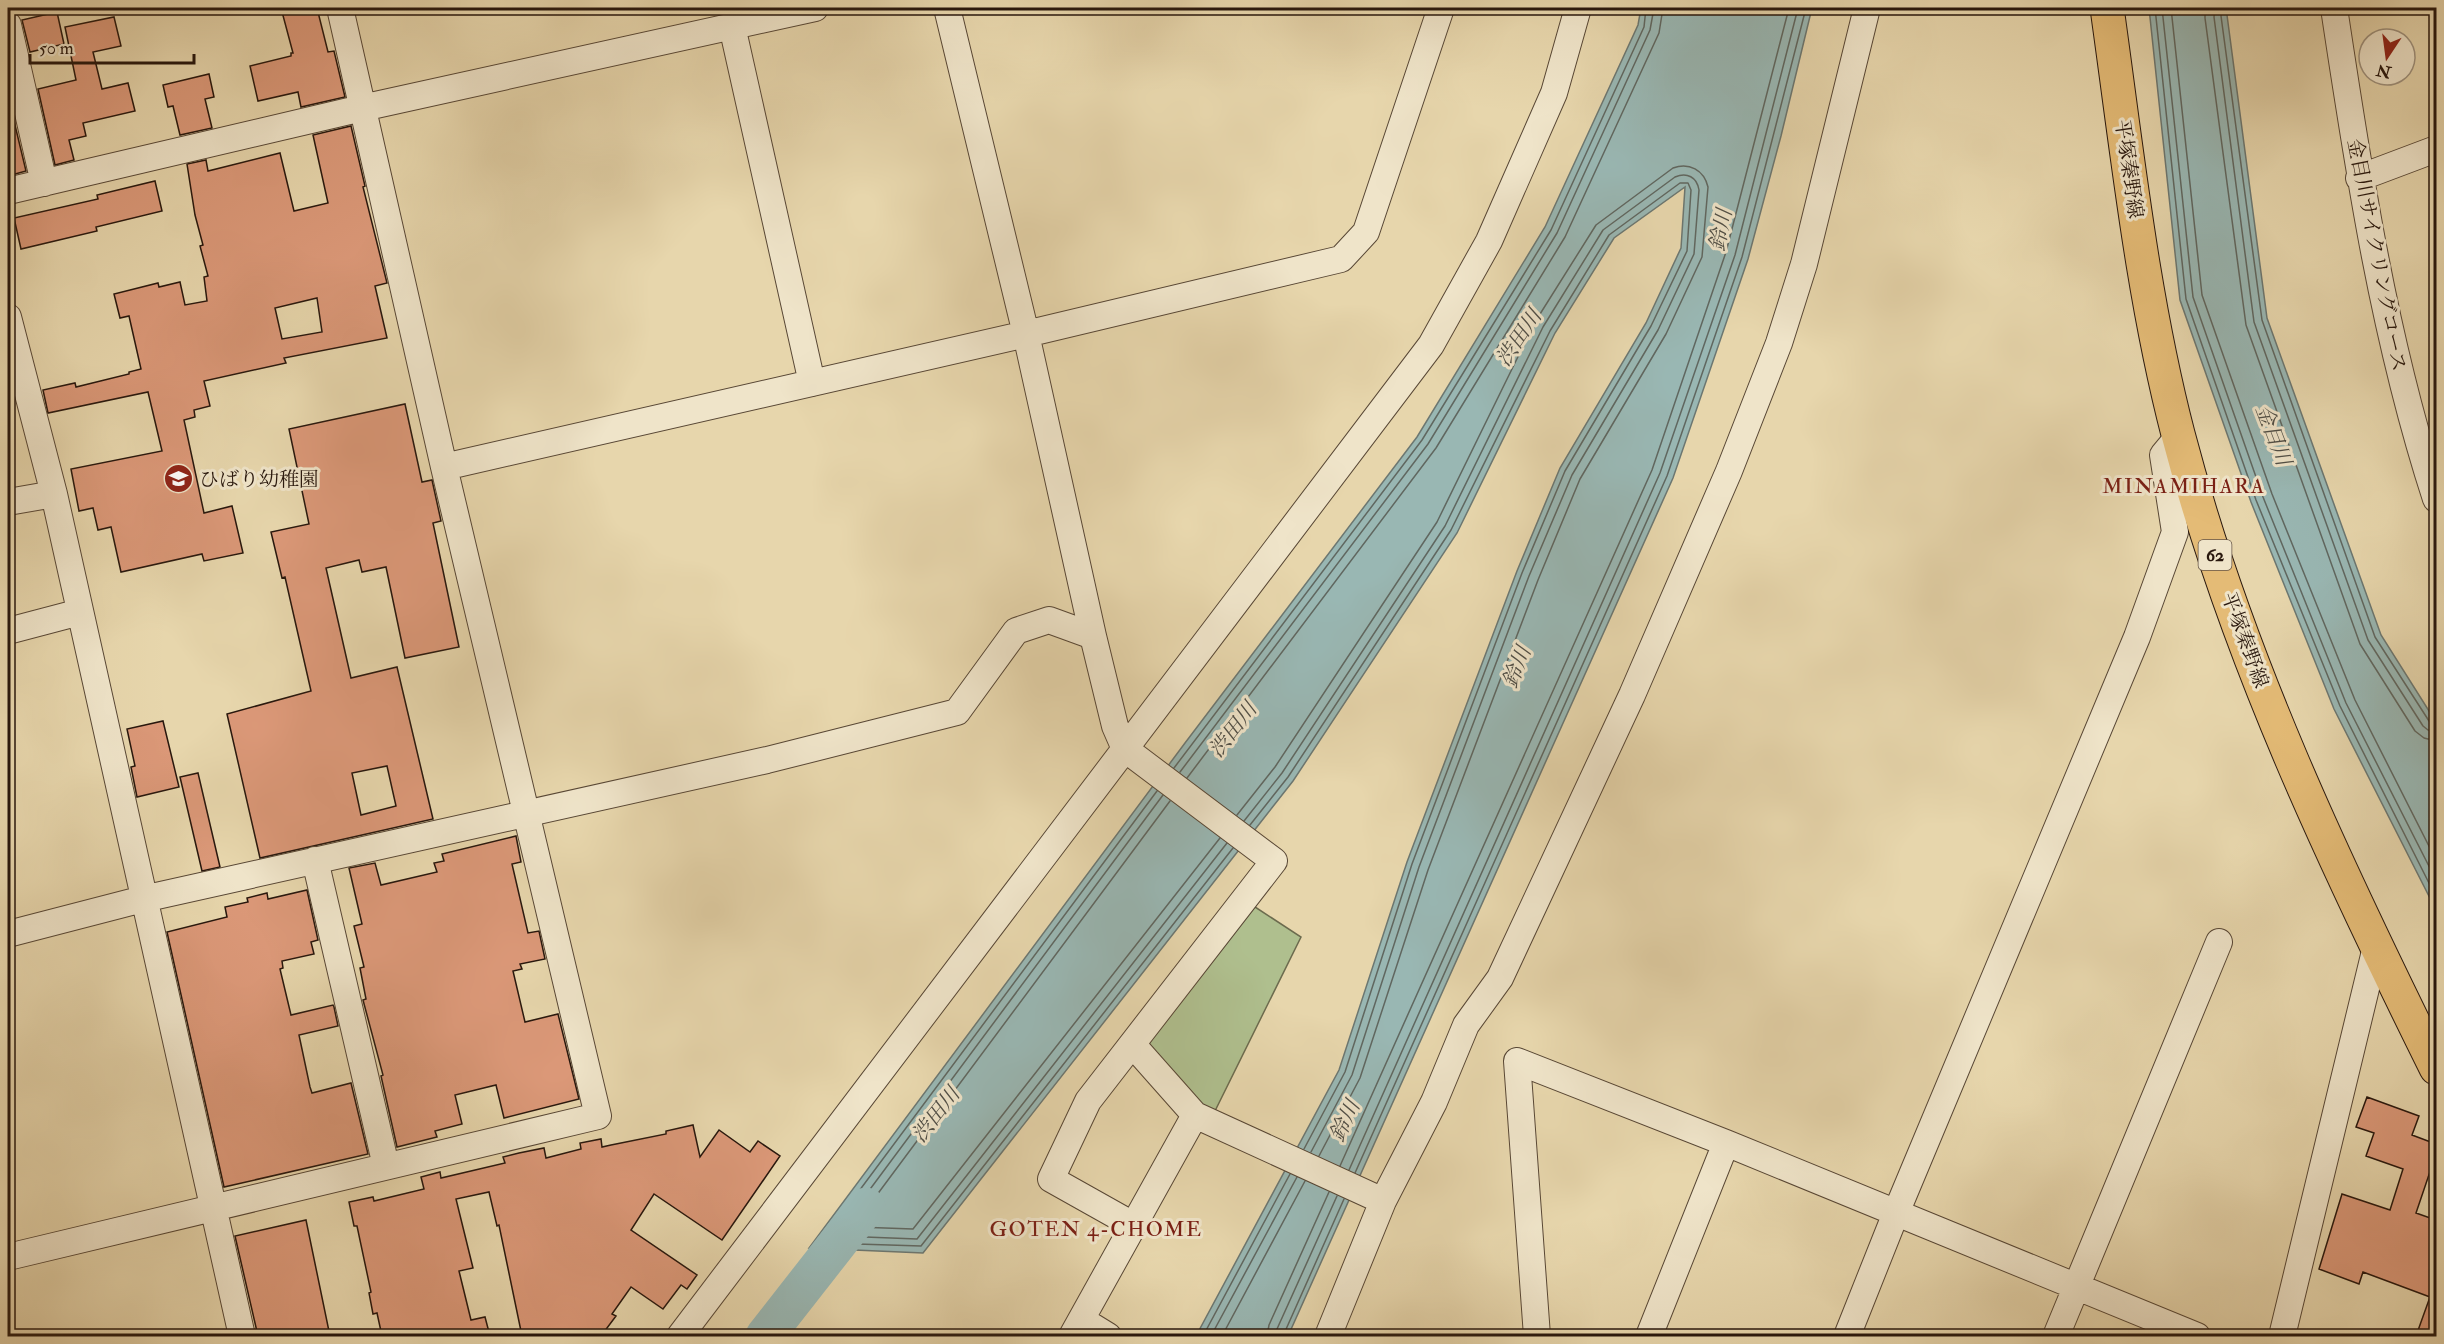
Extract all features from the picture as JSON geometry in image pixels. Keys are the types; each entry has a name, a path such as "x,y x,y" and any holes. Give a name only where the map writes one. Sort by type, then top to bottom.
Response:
{"main road":[{"name":"平塚秦野線","path":"2108,8 2141,247 2156,334 2178,437 2235,615 2279,732 2376,947 2436,1068"}],"street":[{"path":"8,1257 598,1116 444,467 339,8"},
{"path":"8,192 362,108 814,8"},
{"path":"947,8 1026,334 1115,726 1125,748 1274,861 1134,1045 1088,1101 1051,1179 1133,1225"},
{"path":"444,467 1026,334 1341,259 1366,232 1441,8"},
{"path":"680,1336 1431,345 1489,241 1554,93 1578,8"},
{"path":"1328,1336 1383,1201 1434,1102 1466,1025 1500,978 1632,695 1729,471 1779,343 1804,264 1867,8"},
{"name":"金目川サイクリングコース","path":"2334,8 2359,178 2400,372 2436,499"},
{"path":"8,25 44,183"},
{"path":"732,26 812,383"},
{"path":"2359,178 2436,149"},
{"path":"8,317 54,494 142,899 242,1336"},
{"path":"1847,1336 1896,1213 2137,637 2175,532 2163,455 2178,437"},
{"path":"8,502 54,494"},
{"path":"8,631 80,612"},
{"path":"8,933 142,899 767,760 957,712 1016,631 1048,620 1093,636"},
{"path":"315,860 386,1166"},
{"path":"2056,1336 2219,942"},
{"path":"2282,1336 2376,947"},
{"path":"1134,1045 1195,1115 1383,1201"},
{"path":"1537,1336 1517,1061 1726,1143 2197,1336"},
{"path":"1108,1336 1077,1328 1195,1115"},
{"path":"1649,1336 1726,1143"}],"green space":[{"path":"1252,905 1301,937 1214,1113 1186,1096 1147,1042"}],"water":[{"name":"鈴川","path":"1641,8 1812,8 1748,259 1673,478 1288,1336 1196,1336 1339,1070 1407,862 1517,571 1560,468 1646,323 1681,248 1685,187 1614,238 1555,333 1457,533 1293,781 923,1253 809,1248 1185,743 1417,437 1545,227 1638,25"},
{"name":"金目川","path":"2149,8 2228,8 2227,15 2267,318 2381,635 2436,722 2436,910 2334,709 2251,502 2180,300"}],"building":[{"path":"281,8 317,8 328,52 334,51 345,97 301,107 298,92 258,101 250,66 291,56 293,53"},
{"path":"57,12 64,44 30,52 22,20"},
{"path":"114,17 121,46 93,52 102,89 128,83 135,111 83,123 86,136 69,140 74,160 55,165 38,89 76,80 65,27"},
{"path":"209,74 214,97 205,99 212,128 180,135 173,106 168,107 163,85"},
{"path":"8,96 26,171 8,176"},
{"path":"351,126 365,186 363,187 387,283 375,286 387,338 284,358 286,363 204,381 210,406 194,410 195,417 184,420 204,513 232,506 243,553 204,561 202,554 121,572 111,527 98,530 93,508 79,511 71,469 162,451 148,392 48,413 43,390 75,383 76,387 141,369 129,316 120,318 114,294 158,283 159,287 180,282 185,305 207,301 204,277 208,276 200,246 203,245 195,215 187,164 206,160 208,171 280,153 294,211 328,203 313,135","holes":["317,298 322,332 282,339 275,308"]},
{"path":"155,181 162,211 96,227 97,231 21,249 14,218 98,199 97,195"},
{"path":"405,404 422,482 432,480 441,521 433,523 459,647 405,658 386,567 362,572 359,560 326,568 351,678 397,667 433,819 260,858 227,714 311,691 285,577 282,578 271,532 309,524 289,429","holes":["387,766 396,806 361,815 352,773"]},
{"path":"163,721 179,787 137,797 131,767 135,766 127,729"},
{"path":"198,773 220,867 202,871 180,777"},
{"path":"516,836 521,862 512,864 528,933 539,931 545,959 520,964 522,969 513,971 525,1022 558,1014 579,1099 504,1118 496,1085 455,1095 462,1124 435,1131 437,1137 397,1147 381,1076 383,1075 363,1000 366,999 360,968 364,967 354,926 362,924 349,868 375,863 381,885 437,872 434,863 444,861 442,854"},
{"path":"307,890 318,940 311,942 314,954 282,961 283,968 280,969 291,1015 333,1005 334,1007 338,1026 299,1035 310,1087 312,1093 351,1083 368,1154 224,1187 167,932 227,917 225,907 248,902 247,898 267,893 268,899"},
{"path":"2367,1097 2419,1116 2412,1135 2436,1144 2436,1154 2416,1213 2436,1220 2436,1336 2416,1336 2430,1297 2363,1272 2359,1284 2319,1269 2342,1194 2390,1210 2403,1169 2366,1156 2374,1133 2356,1127"},
{"path":"693,1125 700,1157 719,1130 750,1152 758,1141 780,1156 722,1240 654,1194 631,1230 697,1275 687,1289 681,1285 663,1309 631,1287 612,1314 616,1316 601,1336 522,1336 499,1225 497,1226 489,1192 456,1199 473,1268 459,1271 471,1320 485,1317 490,1336 382,1336 377,1313 373,1314 369,1293 371,1292 357,1226 354,1226 349,1202 373,1197 374,1201 424,1189 421,1177 440,1172 441,1178 505,1163 503,1157 519,1153 544,1148 546,1158 581,1149 580,1143 601,1139 602,1147 666,1134 666,1131"},
{"path":"306,1220 330,1336 258,1336 235,1236"}],"waterway":[{"name":"渋田川","path":"765,1336 866,1207"}],"place":[{"name":"ひばり幼稚園","path":"178,479"}],"district":[{"name":"MINAMIHARA","path":"2184,486"},
{"name":"GOTEN 4-CHOME","path":"1096,1229"}]}
